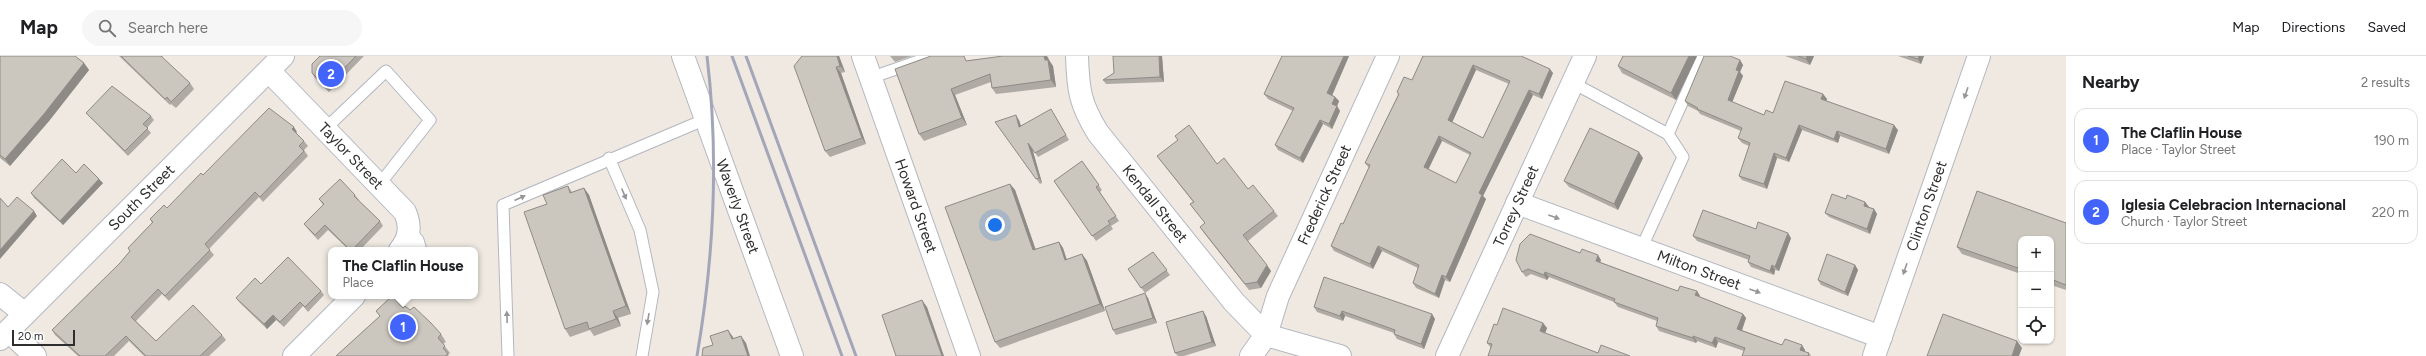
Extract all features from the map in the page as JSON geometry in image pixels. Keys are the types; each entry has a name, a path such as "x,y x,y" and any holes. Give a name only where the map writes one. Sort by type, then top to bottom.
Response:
{"street":[{"name":"Waverly Street","path":"683,56 792,356"},
{"name":"Howard Street","path":"863,56 969,356"},
{"name":"Kendall Street","path":"1077,56 1079,94 1086,113 1098,133 1234,302 1266,335"},
{"name":"Frederick Street","path":"1251,356 1266,335 1278,296 1388,56"},
{"name":"Torrey Street","path":"1447,356 1585,56"},
{"name":"Clinton Street","path":"1878,346 1979,56"},
{"name":"Taylor Street","path":"276,63 325,129 404,212 409,230"},
{"name":"South Street","path":"4,335 276,63"},
{"name":"Milton Street","path":"1517,203 1641,249 1878,346"},
{"path":"402,247 409,230"},
{"path":"0,294 25,314"},
{"path":"294,356 351,299"},
{"path":"4,335 35,356"},
{"path":"1266,335 1340,356"}],"lane":[{"path":"870,78 934,56"},
{"path":"1668,134 1703,56"},
{"path":"325,129 386,71 430,120 379,185"},
{"path":"1573,83 1668,134 1683,157 1641,249"},
{"path":"508,356 503,205 609,158 706,119"},
{"path":"609,158 640,230 653,292 642,356"},
{"path":"409,230 418,240 420,247"}],"building":[{"path":"0,56 75,56 84,63 44,114 5,159 0,155"},
{"path":"121,56 161,56 190,83 171,102 167,97 165,99"},
{"path":"320,56 356,56 326,87 312,73 312,64"},
{"path":"802,56 837,56 840,66 836,67 862,138 825,151 794,66"},
{"path":"931,56 964,56 966,61 1003,56 1044,56 1045,60 1048,60 1051,80 992,88 990,74 951,89 962,118 919,134 895,69"},
{"path":"1113,56 1159,56 1160,77 1103,80 1114,73"},
{"path":"1282,56 1344,56 1327,93 1335,97 1332,104 1337,106 1329,124 1320,120 1300,158 1275,145 1294,108 1264,94"},
{"path":"1423,56 1521,56 1550,69 1539,94 1529,90 1479,193 1482,195 1446,277 1442,275 1435,294 1413,283 1419,265 1378,246 1370,264 1331,246 1341,223 1343,224 1370,165 1365,163 1399,94 1397,92 1404,77 1412,80","holes":["1473,65 1510,81 1483,138 1448,120","1439,136 1471,153 1456,183 1424,167"]},
{"path":"1623,56 1689,56 1671,93 1618,66"},
{"path":"1704,56 1730,56 1740,60 1736,70 1739,71 1728,100 1764,115 1766,110 1773,113 1785,81 1823,94 1821,99 1894,125 1886,149 1837,131 1834,139 1799,125 1786,158 1774,153 1764,184 1739,176 1750,143 1738,138 1742,128 1697,109 1698,108 1685,101"},
{"path":"1798,56 1807,56 1806,59"},
{"path":"1908,56 1919,56 1918,59"},
{"path":"112,86 151,116 143,124 148,128 125,151 86,113"},
{"path":"269,108 294,127 292,129 304,141 299,146 304,151 260,197 255,192 205,244 210,250 165,296 158,289 131,317 156,341 193,305 222,335 200,356 146,356 126,336 105,356 80,356 52,330 120,263 130,251 128,248 153,222 150,219 164,205 167,208 201,173 203,175"},
{"path":"1051,109 1066,135 1035,153 1028,143 1039,178 1036,179 995,122 1016,115 1019,127"},
{"path":"1189,125 1217,164 1224,158 1248,189 1253,185 1274,211 1243,235 1267,265 1257,282 1245,284 1200,227 1205,223 1190,204 1194,202 1157,156 1178,140 1175,136"},
{"path":"1590,128 1639,152 1614,204 1564,181"},
{"path":"62,159 76,173 84,164 99,179 60,221 31,193"},
{"path":"1082,161 1099,185 1096,187 1116,216 1108,221 1110,224 1092,236 1054,181"},
{"path":"340,179 355,195 354,196 380,221 355,247 347,247 325,225 315,235 304,224 324,204 319,199"},
{"path":"1010,184 1033,250 1059,242 1065,260 1082,254 1100,304 995,342 945,207"},
{"path":"568,186 570,193 584,188 626,306 613,311 616,319 589,329 587,322 565,329 524,212 547,204 543,195"},
{"path":"1977,191 2066,223 2066,285 2054,280 2054,236 2018,236 2018,268 1957,247"},
{"path":"1832,194 1846,199 1847,195 1865,202 1864,206 1874,209 1867,229 1825,213"},
{"path":"17,197 34,211 0,250 0,198 8,207"},
{"path":"1703,210 1756,229 1758,222 1788,233 1775,267 1772,265 1770,271 1748,262 1750,256 1693,236"},
{"path":"1530,234 1580,253 1582,249 1598,255 1596,261 1672,289 1678,291 1680,286 1697,291 1695,295 1743,314 1737,329 1782,345 1785,339 1802,345 1800,350 1809,353 1808,356 1742,356 1745,348 1715,337 1712,343 1656,326 1658,318 1614,302 1615,299 1545,272 1544,275 1528,269 1522,272 1516,260 1520,244"},
{"path":"1153,252 1167,270 1141,288 1128,269"},
{"path":"1827,254 1855,265 1845,292 1818,280"},
{"path":"288,257 321,291 305,307 300,302 280,322 273,315 264,324 236,298 255,278 261,284"},
{"path":"1324,277 1432,314 1421,344 1394,334 1395,330 1342,311 1340,316 1314,307"},
{"path":"1145,293 1153,318 1113,330 1105,307"},
{"path":"389,299 395,299 403,308 405,306 410,310 414,307 441,334 438,338 445,346 443,348 448,354 445,356 336,356 380,316 376,311"},
{"path":"922,300 942,356 896,356 882,315"},
{"path":"1503,308 1543,323 1540,331 1598,353 1601,345 1630,356 1488,356 1492,344 1487,343 1494,324 1497,325"},
{"path":"1203,311 1212,342 1175,353 1166,322"},
{"path":"1943,314 2017,341 2012,356 1927,356"},
{"path":"728,330 732,339 741,336 748,356 702,356 703,348 713,345 710,336"}],"railway":[{"path":"697,356 703,319 711,244 713,206 713,131 707,56"},
{"path":"732,56 842,356"},
{"path":"746,56 856,356"}],"place":[{"name":"Iglesia Celebracion Internacional","path":"331,74"},
{"name":"The Claflin House","path":"403,327"}]}
